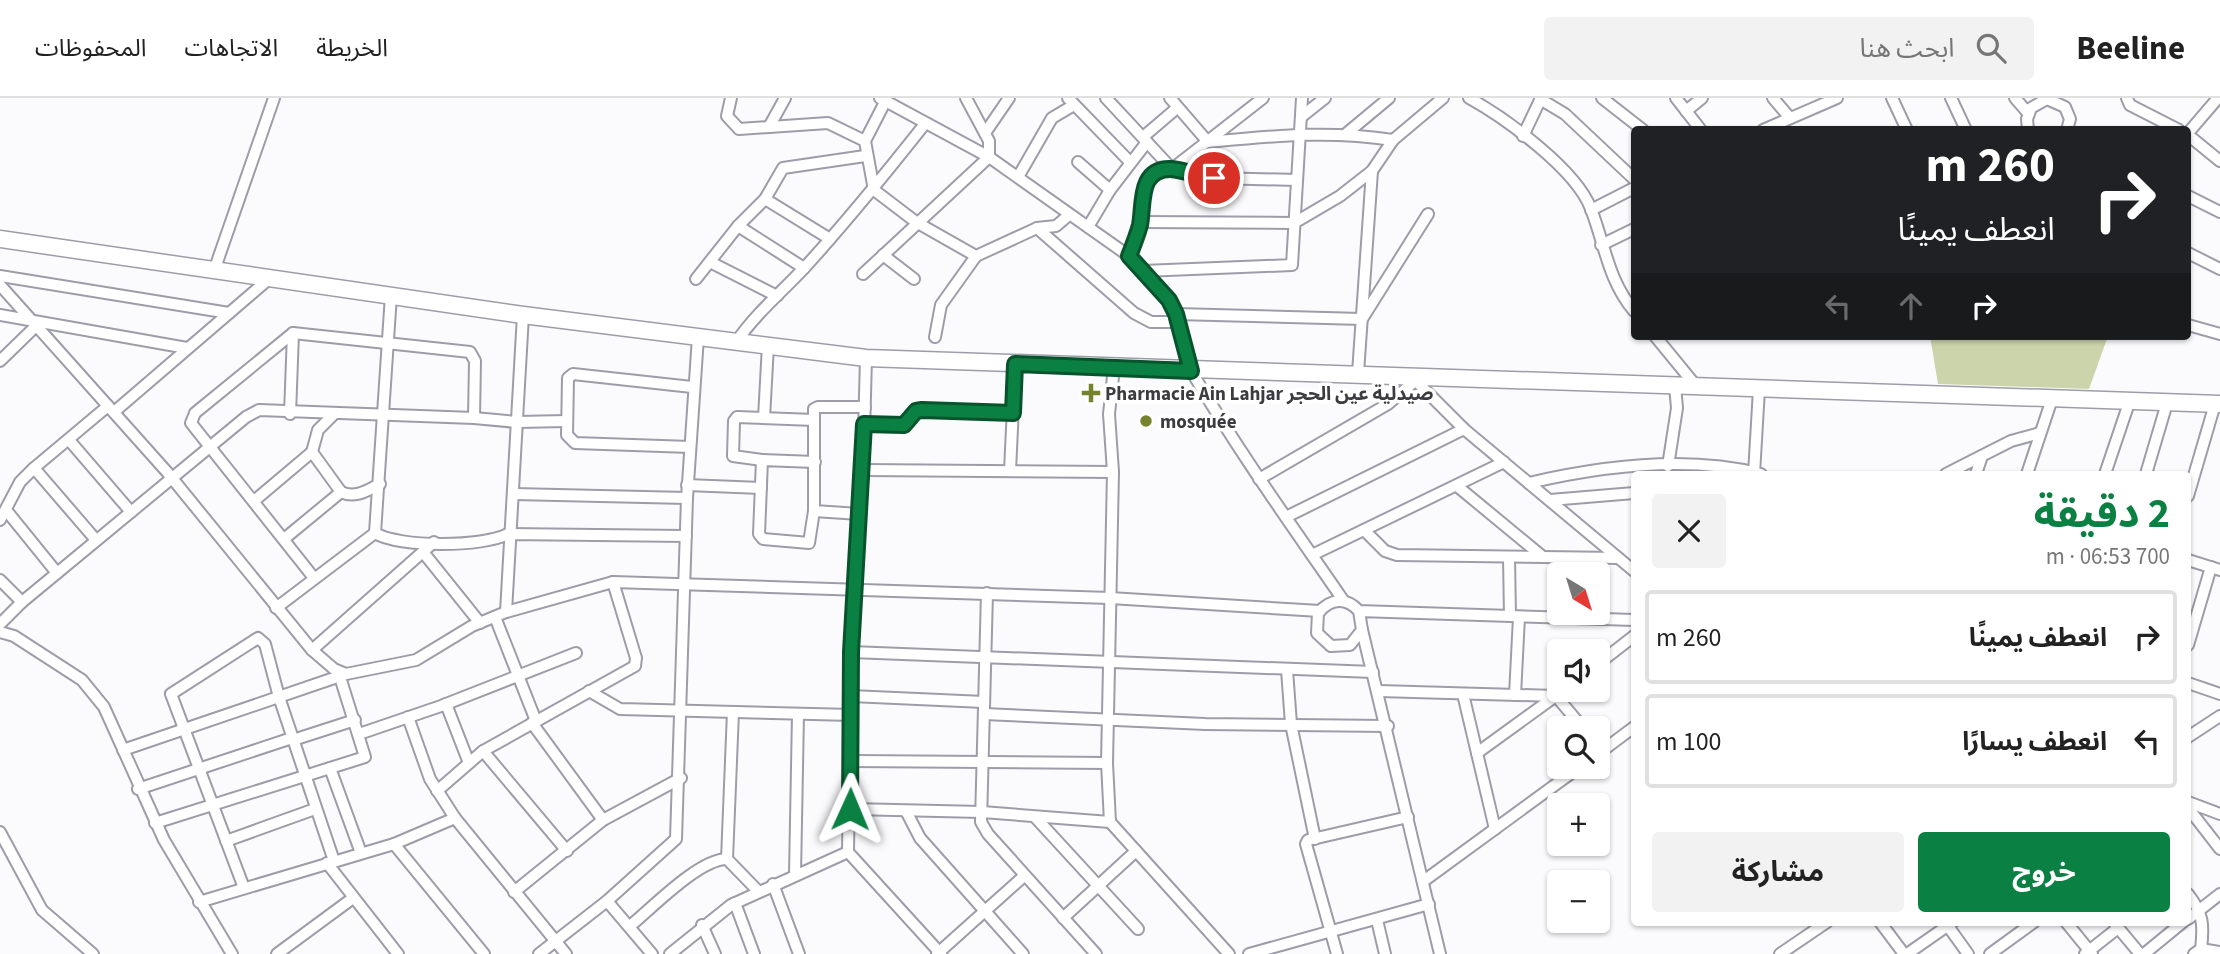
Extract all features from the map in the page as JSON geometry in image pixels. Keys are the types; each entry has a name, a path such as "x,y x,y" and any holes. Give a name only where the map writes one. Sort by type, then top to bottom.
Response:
{"main road":[{"path":"0,239 215,268 523,315 866,358 2217,404"}],"street":[{"path":"215,268 274,98"},
{"path":"731,98 726,110 731,124 739,129 828,123 865,141"},
{"path":"769,127 785,98"},
{"path":"863,274 989,157 990,148 985,133 966,98"},
{"path":"985,133 1009,98"},
{"path":"1107,98 1172,169"},
{"path":"1170,98 1208,142"},
{"path":"1172,169 1263,98"},
{"path":"1143,271 1292,265 1302,98"},
{"path":"1301,117 1325,98"},
{"path":"1346,133 1390,98"},
{"path":"1140,222 1294,223 1340,196 1372,172 1393,140 1443,98"},
{"path":"1469,98 1523,136 1572,180 1591,210 1601,245 1622,296 1631,307"},
{"path":"1602,98 1638,126"},
{"path":"1676,98 1698,126"},
{"path":"1686,111 1702,98"},
{"path":"1773,98 1785,123 1837,98"},
{"path":"1892,98 1905,126"},
{"path":"1951,98 1964,126"},
{"path":"2015,98 2028,113 2028,126"},
{"path":"2127,98 2130,105 2171,126"},
{"path":"2191,130 2218,98"},
{"path":"1523,136 1540,99 1565,114 1631,177"},
{"path":"2028,113 2041,99 2054,100 2065,107 2070,119 2068,126"},
{"path":"976,256 916,222 874,190 865,141 882,100 924,125 989,157 1129,256 1143,271 1169,300 1177,318 1191,371 1259,479 1343,600 1359,611 1631,620"},
{"path":"1018,177 1052,118 1071,102 1130,162"},
{"path":"1088,227 1145,139 1177,108"},
{"path":"737,341 874,190 924,125"},
{"path":"1208,142 1300,133 1346,133 1393,140"},
{"path":"2191,137 2220,161"},
{"path":"696,279 738,226 765,199 783,168 866,156"},
{"path":"1078,162 1110,190"},
{"path":"1129,256 1140,222 1143,188 1147,181 1161,171 1172,169 1214,178 1297,180"},
{"path":"1358,373 1372,172"},
{"path":"1591,210 1631,190"},
{"path":"2191,198 2220,212"},
{"path":"765,199 830,239"},
{"path":"1362,319 1428,214"},
{"path":"935,337 941,305 976,256 1037,228 1056,226 1069,215"},
{"path":"738,226 804,268"},
{"path":"1037,228 1145,320 1362,319"},
{"path":"1601,245 1631,230"},
{"path":"2191,254 2220,269"},
{"path":"883,255 914,279"},
{"path":"710,262 777,296"},
{"path":"0,276 229,313"},
{"path":"57,573 3,515 20,482 270,278"},
{"path":"0,285 172,478 312,650 343,676 365,757 155,823"},
{"path":"1622,296 1631,291"},
{"path":"276,608 375,533 380,484 385,345 391,295"},
{"path":"0,315 187,348"},
{"path":"523,315 514,494 500,615 534,722 603,820"},
{"path":"0,360 35,323"},
{"path":"2191,326 2220,334"},
{"path":"290,414 293,332"},
{"path":"314,578 191,423 191,416 293,332 472,354 474,418"},
{"path":"539,954 607,901 676,839 681,778 687,485 692,387 698,337"},
{"path":"1659,340 1696,386"},
{"path":"764,418 768,345"},
{"path":"866,358 863,470 851,652 848,852 939,953 1024,876"},
{"path":"1010,471 1015,364"},
{"path":"1114,368 1109,414 1112,472 1107,763 1110,822 1229,954"},
{"path":"690,447 575,443 567,435 566,422 568,378 573,374 692,387"},
{"path":"1259,479 1388,404 1413,378 1464,429 1631,569"},
{"path":"1668,466 1677,408 1675,386"},
{"path":"1756,471 1759,389"},
{"path":"2028,471 2052,399"},
{"path":"2106,471 2130,400"},
{"path":"2147,471 2167,404"},
{"path":"2191,486 2217,404"},
{"path":"762,460 759,534 763,538 809,543 814,510 814,409 865,408"},
{"path":"0,624 96,540 259,410 290,414 566,422"},
{"path":"864,424 904,425 916,411 922,410 1013,413"},
{"path":"254,501 312,452 318,430 333,415"},
{"path":"814,419 740,416 734,421 733,456 814,462"},
{"path":"1286,517 1464,429"},
{"path":"1952,471 2027,435 2040,433"},
{"path":"69,440 131,512"},
{"path":"312,452 341,492 352,495 380,484"},
{"path":"1977,471 1982,456"},
{"path":"1312,555 1504,462"},
{"path":"1530,484 1589,471 1653,470 1668,466 1702,471"},
{"path":"34,468 96,540"},
{"path":"863,470 1112,472"},
{"path":"687,485 761,488"},
{"path":"1457,486 1543,557"},
{"path":"284,539 341,492"},
{"path":"514,494 687,498"},
{"path":"1550,500 1631,494"},
{"path":"814,510 860,514"},
{"path":"1364,530 1385,551 1397,555 1618,558"},
{"path":"375,533 394,540 434,542 488,542 508,534 686,536"},
{"path":"312,650 434,542"},
{"path":"422,552 480,623"},
{"path":"1509,558 1515,617 1515,695"},
{"path":"2191,561 2215,568 2191,636"},
{"path":"0,580 22,602"},
{"path":"123,750 343,676 416,660 480,623 500,615 613,582 1110,598 1320,611"},
{"path":"437,791 483,751 636,663 613,582"},
{"path":"987,593 982,812 984,829 1096,954"},
{"path":"1343,600 1333,601 1320,611 1315,623 1317,632 1331,646 1350,645 1362,630"},
{"path":"1359,611 1425,880 1440,954"},
{"path":"0,632 14,636 82,680 104,707 155,823 232,954"},
{"path":"244,888 171,696 173,690 258,638 265,644 330,862 392,952"},
{"path":"1610,655 1631,638"},
{"path":"851,652 1373,672"},
{"path":"359,734 446,704 576,653"},
{"path":"1287,670 1291,724 1315,839"},
{"path":"2191,683 2219,691"},
{"path":"589,691 620,709 852,715"},
{"path":"1379,691 1547,694"},
{"path":"1463,694 1495,829"},
{"path":"851,696 984,702"},
{"path":"1477,753 1548,702"},
{"path":"446,704 469,763"},
{"path":"733,712 727,859 758,891"},
{"path":"795,875 798,714"},
{"path":"984,714 1108,720 1388,726"},
{"path":"2191,735 2220,716"},
{"path":"408,718 437,791 455,818 566,954"},
{"path":"138,789 355,720"},
{"path":"1610,743 1631,729"},
{"path":"483,751 566,851"},
{"path":"851,761 1107,763"},
{"path":"330,768 361,853"},
{"path":"513,891 603,820 681,778"},
{"path":"1425,880 1563,779"},
{"path":"2191,806 2220,814"},
{"path":"2191,807 2220,849"},
{"path":"226,841 315,809"},
{"path":"850,809 982,812 1110,822"},
{"path":"906,811 920,838 1023,954"},
{"path":"1035,817 1139,929"},
{"path":"1337,954 1305,847 1308,841 1408,817"},
{"path":"199,902 394,844 455,818"},
{"path":"0,832 42,909 93,954"},
{"path":"394,844 484,954"},
{"path":"1063,918 1136,851"},
{"path":"670,954 702,925 735,903 848,852"},
{"path":"630,926 695,873 713,862 727,859"},
{"path":"774,884 799,954"},
{"path":"2191,916 2220,894"},
{"path":"277,954 353,898"},
{"path":"2191,898 2200,909 2204,923 2198,951 2220,952"},
{"path":"607,901 652,954"},
{"path":"735,903 754,954"},
{"path":"1249,954 1429,904"},
{"path":"1377,920 1385,954"},
{"path":"702,925 715,954"},
{"path":"1780,954 1821,926"},
{"path":"1883,926 1905,954 1947,926"},
{"path":"1951,926 1968,954"},
{"path":"1990,954 2028,926"},
{"path":"2069,926 2089,953 2115,926"},
{"path":"2117,926 2142,954 2178,926"},
{"path":"1795,943 1804,954"}],"green space":[{"path":"1931,340 2107,340 2089,389 1938,384"}],"place":[{"name":"Pharmacie Ain Lahjar صيدلية عين الحجر","path":"1091,393"},
{"name":"mosquée","path":"1146,421"}],"route":[{"path":"850,809 851,652 864,424 904,425 910,423 916,411 922,410 1013,413 1015,364 1191,371 1176,314 1169,300 1129,256 1140,222 1143,188 1147,181 1161,171 1172,169 1214,178"}]}
